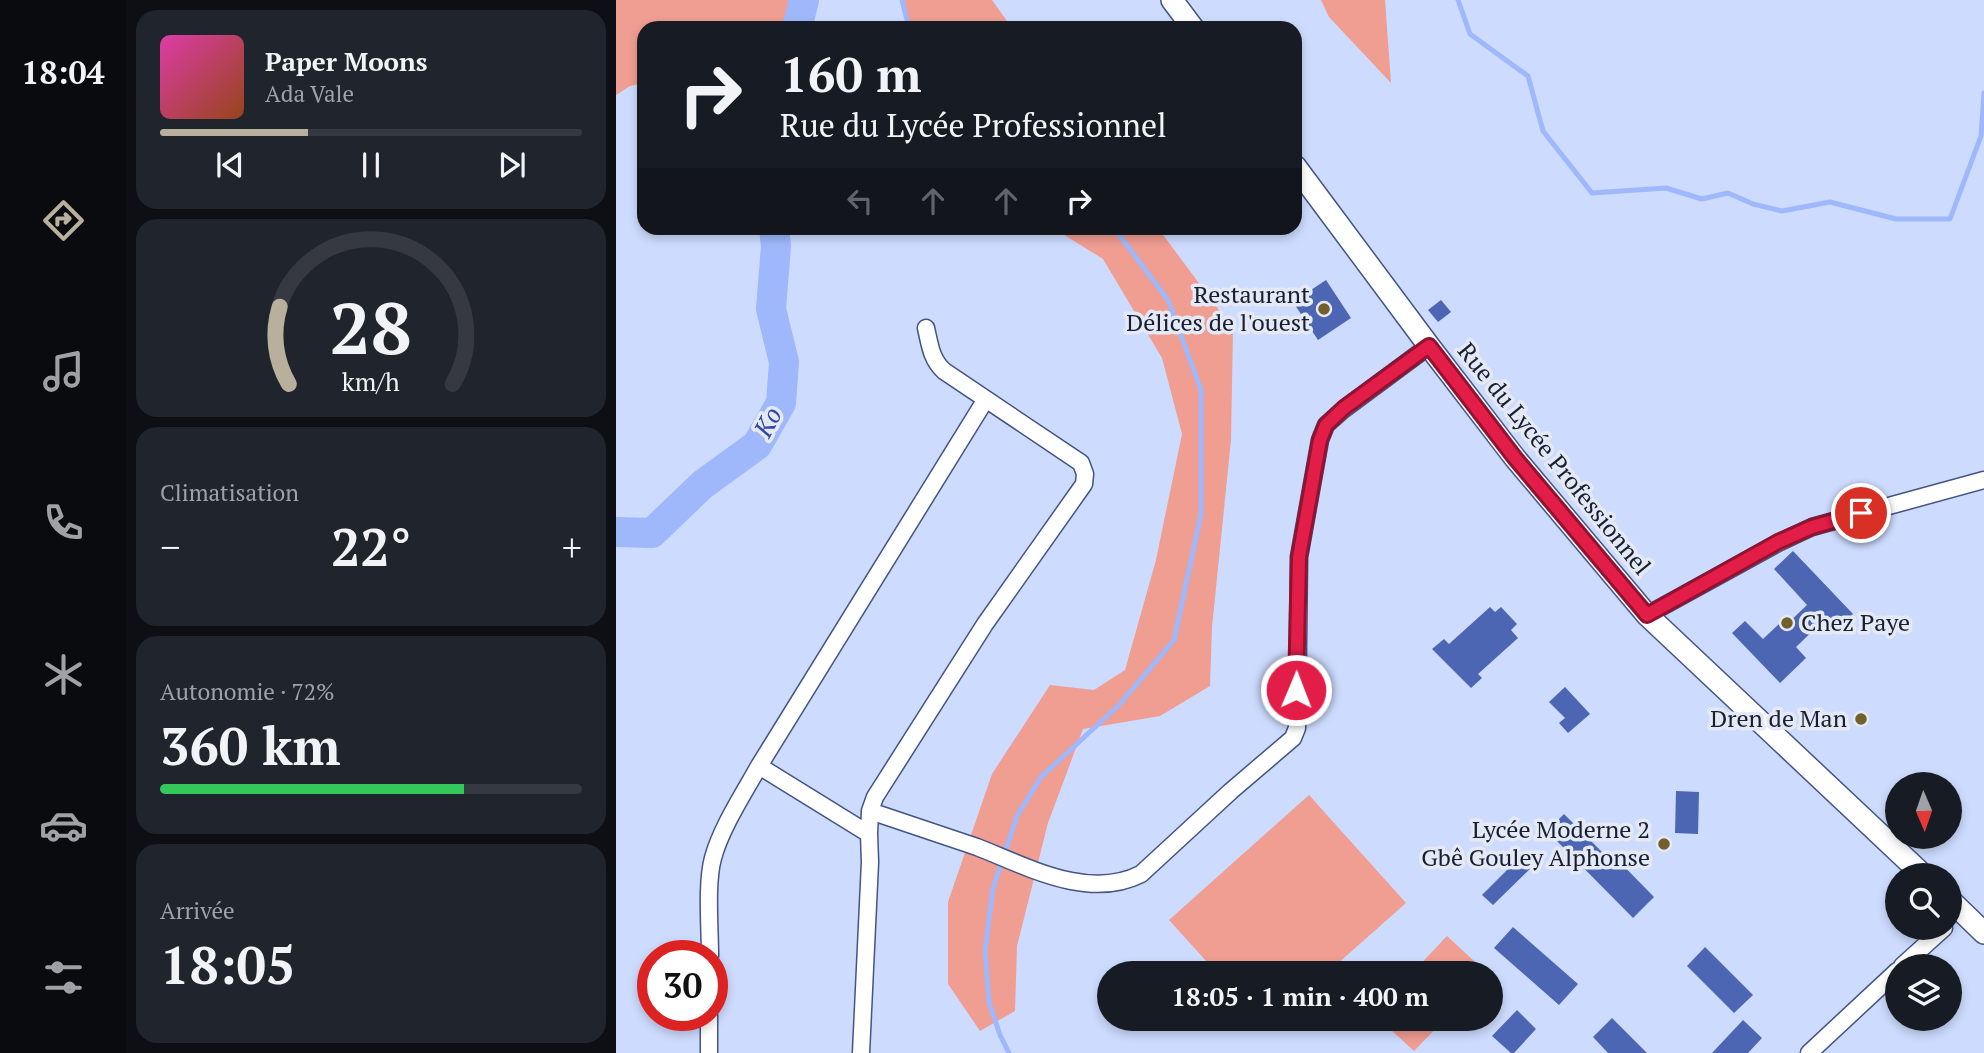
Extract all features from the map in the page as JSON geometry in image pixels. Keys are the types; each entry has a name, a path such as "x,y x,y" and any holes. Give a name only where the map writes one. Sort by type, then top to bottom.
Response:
{"main road":[{"path":"1172,0 1188,21"},
{"name":"Rue du Lycée Professionnel","path":"1302,175 1515,458 1647,615 1910,863"},
{"path":"1962,917 1984,933"}],"street":[{"path":"861,1053 870,811 876,797 985,624 1084,484 1085,474 1082,463 944,371 932,355 926,328"},
{"path":"870,811 1038,872 1077,882 1109,883 1130,880 1141,874 1293,738 1297,728 1299,557 1320,440 1326,425 1344,408 1429,346"},
{"path":"710,940 710,876 713,858 732,814 986,399"},
{"path":"1647,615 1778,542 1812,527 1984,480"},
{"path":"759,766 869,834"},
{"path":"1915,954 1931,940"},
{"path":"1809,1053 1885,982"},
{"path":"709,1031 709,1053"}],"shaded area":[{"path":"616,0 804,0 799,21 637,21 637,84 616,95"},
{"path":"902,0 992,0 1007,21 907,21"},
{"path":"1321,0 1385,0 1391,83 1329,17"},
{"path":"1064,235 1163,235 1233,329 1231,440 1212,627 1210,686 1160,716 1083,729 1048,823 1017,946 1015,1011 980,1031 948,984 948,902 992,774 1050,685 1094,690 1125,670 1156,560 1182,434 1162,358 1103,259"},
{"path":"1309,795 1406,903 1341,961 1206,961 1169,920"},
{"path":"1447,936 1474,961 1423,961"},
{"path":"1392,1031 1433,1031 1414,1051"}],"building":[{"path":"1326,280 1351,318 1318,340 1293,302"},
{"path":"1441,300 1451,312 1438,322 1428,310"},
{"path":"1793,551 1853,614 1834,632 1823,621 1796,647 1806,658 1780,683 1732,633 1745,621 1763,639 1780,623 1784,627 1807,605 1774,569"},
{"path":"1490,607 1495,612 1501,607 1517,624 1511,630 1518,638 1478,674 1482,678 1471,688 1432,649 1444,639 1449,644"},
{"path":"1565,687 1590,714 1568,733 1559,723 1565,718 1549,702"},
{"path":"1676,791 1699,792 1698,834 1675,833"},
{"path":"1564,814 1605,855 1609,851 1654,897 1633,918 1547,831"},
{"path":"1523,854 1534,865 1493,905 1482,895"},
{"path":"1513,927 1578,984 1559,1005 1494,948"},
{"path":"1705,947 1753,995 1734,1013 1687,966"},
{"path":"1517,1010 1536,1029 1511,1053 1492,1036 1497,1031 1503,1031 1503,1025"},
{"path":"1612,1018 1647,1053 1608,1053 1593,1037"},
{"path":"1743,1020 1762,1038 1748,1053 1712,1053"}],"waterway":[{"name":"Ko","path":"799,21 804,0"},
{"path":"902,0 907,21"},
{"path":"1458,0 1470,34 1528,76 1543,131 1592,193 1666,188 1702,199 1728,193 1753,204 1782,211 1830,202 1896,219 1950,219 1981,136 1984,93"},
{"name":"Ko","path":"616,532 652,533 702,485 757,445 781,403 784,362 771,309 775,235"},
{"path":"1009,1053 989,1002 985,951 993,888 1017,816 1041,777 1119,705 1174,640 1201,514 1201,390 1168,300 1119,235"}],"place":[{"name":"Restaurant Délices de l'ouest","path":"1324,309"},
{"name":"Chez Paye","path":"1787,623"},
{"name":"Dren de Man","path":"1861,719"},
{"name":"Lycée Moderne 2 Gbê Gouley Alphonse","path":"1664,844"}],"route":[{"path":"1296,690 1299,557 1320,440 1326,425 1344,408 1429,346 1515,458 1647,615 1778,542 1812,527 1861,513"}]}
